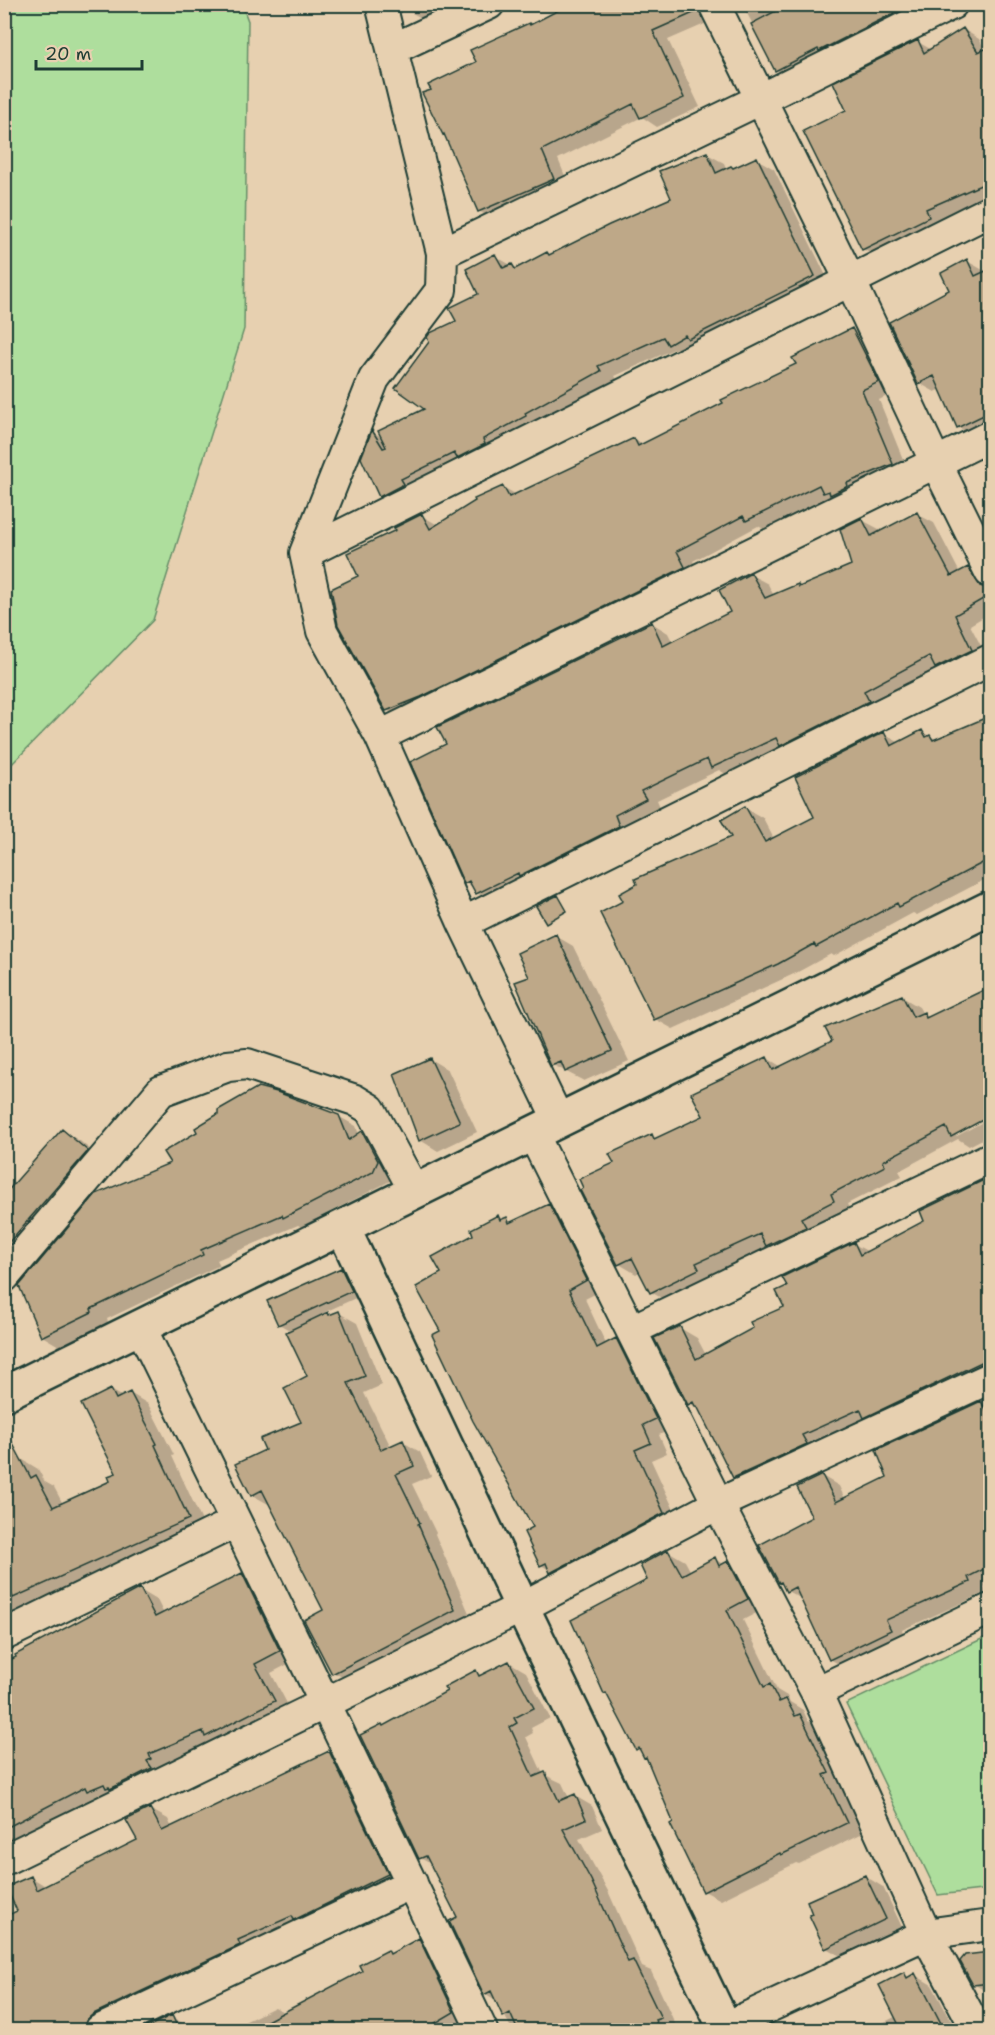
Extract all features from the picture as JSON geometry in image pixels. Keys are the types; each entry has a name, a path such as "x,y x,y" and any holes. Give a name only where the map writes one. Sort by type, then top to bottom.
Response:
{"street":[{"path":"381,4 442,253 441,290 374,379 305,553 322,631 380,736 463,923 632,1330 718,1504 816,1692 926,1934 976,2031"},
{"path":"393,49 489,4"},
{"path":"714,4 990,572"},
{"path":"442,253 952,4"},
{"path":"305,553 990,211"},
{"path":"380,736 990,436"},
{"path":"463,923 990,660"},
{"path":"6,1390 343,1228 990,908"},
{"path":"4,1277 161,1091 228,1066 247,1064 355,1100 370,1109 415,1192"},
{"path":"632,1330 990,1158"},
{"path":"343,1228 725,2029 926,1934 990,1925"},
{"path":"140,1326 325,1703 482,2031"},
{"path":"4,1860 522,1607 718,1504 990,1378"},
{"path":"4,1635 236,1522"},
{"path":"816,1692 990,1609"},
{"path":"100,2031 412,1884"}],"green space":[{"path":"5,4 242,5 248,21 244,329 153,620 5,771"},
{"path":"990,1635 990,1889 938,1895 846,1704"}],"building":[{"path":"570,4 697,4 698,11 653,31 684,98 640,118 633,104 542,150 554,179 478,212 444,134 422,93 431,90 428,85 476,62 470,50 529,23 530,25"},
{"path":"789,4 903,4 904,8 775,71 751,24"},
{"path":"963,28 978,52 990,47 990,181 926,209 929,217 862,250 803,131 846,110 833,82 918,40 924,53"},
{"path":"707,152 716,173 757,157 815,276 688,339 685,335 668,345 663,337 598,366 601,371 483,439 485,444 457,458 454,453 401,479 404,484 379,497 361,458 372,430 383,448 386,447 378,431 424,409 395,388 429,342 427,337 430,333 456,321 449,308 478,294 466,269 495,254 503,268 512,264 515,269 547,252 549,255 671,198 659,171"},
{"path":"967,259 975,276 990,269 990,412 957,428 934,376 918,384 889,322 949,290 941,273"},
{"path":"852,328 879,382 862,390 893,464 847,483 848,486 830,495 829,491 823,493 819,485 746,521 743,516 677,551 685,567 421,697 386,711 338,625 331,589 358,576 347,553 396,530 394,528 422,514 430,529 475,501 474,499 503,486 509,497 634,438 638,446 723,403 721,400 796,364 792,358"},
{"path":"917,512 951,576 968,567 980,586 990,589 990,595 955,615 972,650 935,668 929,656 864,691 869,701 780,746 776,738 711,768 707,759 641,791 646,799 615,815 619,826 519,876 518,873 476,894 469,881 464,884 410,762 446,744 437,727 652,622 663,646 730,612 719,590 751,573 765,598 798,584 799,587 851,565 840,529 862,518 871,536"},
{"path":"990,716 990,859 899,907 897,903 816,947 814,944 778,964 654,1020 600,913 623,901 619,894 637,884 635,879 731,837 721,820 745,806 765,842 814,817 795,777 884,732 891,746 922,730 926,737 930,735 933,740"},
{"path":"558,895 567,911 546,923 536,906"},
{"path":"556,934 612,1051 565,1072 561,1062 551,1066 515,982 529,977 517,953"},
{"path":"990,987 990,1116 951,1137 946,1127 883,1161 885,1166 831,1194 834,1201 801,1218 806,1227 766,1246 760,1234 696,1263 699,1269 650,1293 632,1258 618,1265 580,1190 583,1188 579,1179 614,1163 609,1154 652,1134 654,1139 703,1116 691,1093 767,1057 773,1070 832,1041 825,1028 902,995 913,1017 924,1012 926,1018"},
{"path":"430,1058 460,1122 419,1141 394,1074"},
{"path":"258,1087 339,1115 349,1140 362,1131 378,1161 373,1172 283,1218 282,1215 201,1250 203,1255 91,1309 92,1312 41,1337 19,1286 96,1194 170,1163 163,1152 197,1132 195,1128 218,1114 218,1110"},
{"path":"62,1129 88,1151 4,1248 4,1195"},
{"path":"990,1177 990,1358 864,1418 860,1409 802,1435 807,1444 733,1478 697,1406 693,1402 688,1405 654,1338 680,1326 696,1359 753,1328 750,1322 784,1307 776,1291 787,1286 782,1277 854,1242 860,1255 924,1221 920,1211"},
{"path":"549,1204 587,1280 569,1290 597,1348 616,1338 656,1419 643,1425 651,1443 635,1450 664,1513 550,1573 546,1563 540,1566 524,1532 533,1527 473,1421 432,1335 440,1331 416,1287 441,1273 432,1257 473,1235 471,1229 498,1215 500,1220 507,1217 509,1223"},
{"path":"341,1268 352,1291 278,1325 267,1301"},
{"path":"339,1311 365,1376 348,1383 381,1450 403,1440 414,1466 396,1474 420,1523 418,1524 455,1610 332,1674 304,1620 323,1610 262,1490 251,1496 235,1464 265,1450 260,1439 301,1422 284,1388 307,1376 286,1332 328,1312 329,1315"},
{"path":"111,1389 116,1399 130,1392 157,1444 155,1445 189,1519 13,1598 11,1593 4,1596 4,1427 31,1478 36,1475 53,1507 110,1481 108,1476 116,1473 81,1404"},
{"path":"981,1401 990,1419 990,1566 968,1577 970,1582 886,1620 891,1630 829,1660 795,1587 786,1592 759,1545 812,1517 797,1487 822,1475 836,1502 887,1477 876,1450"},
{"path":"668,1550 682,1575 715,1557 719,1566 728,1561 748,1599 727,1610 764,1687 770,1684 779,1702 786,1699 795,1716 800,1714 829,1773 824,1775 847,1823 781,1855 780,1853 703,1892 670,1824 673,1822 646,1757 644,1758 639,1748 636,1750 606,1693 604,1694 571,1620 647,1580 640,1565"},
{"path":"242,1573 280,1651 255,1664 275,1701 205,1737 203,1731 149,1754 151,1759 147,1761 152,1768 110,1789 104,1784 87,1791 85,1787 4,1829 4,1663 140,1588 155,1617"},
{"path":"509,1661 534,1708 514,1718 517,1723 510,1727 533,1777 545,1772 559,1801 575,1794 586,1819 563,1829 591,1880 628,1962 633,1960 661,2018 655,2020 660,2031 518,2031 510,2013 503,2017 491,1991 484,1995 449,1921 457,1917 426,1856 419,1859 360,1735 382,1724 383,1726 447,1691 444,1687 476,1670 479,1676"},
{"path":"329,1751 388,1874 294,1920 292,1916 238,1940 240,1945 93,2014 86,2021 83,2031 4,2031 4,1917 17,1911 6,1887 31,1876 37,1890 137,1840 126,1820 150,1808 162,1831"},
{"path":"865,1875 886,1919 825,1949 809,1915 812,1914 807,1901"},
{"path":"419,1938 454,2012 422,2031 248,2031 362,1971 359,1965 388,1950 390,1954"},
{"path":"990,1952 990,1983 973,1985 960,1961 965,1955"},
{"path":"904,1972 907,1978 915,1973 945,2031 902,2031 879,1985"},
{"path":"172,2015 179,2031 139,2031"}]}
